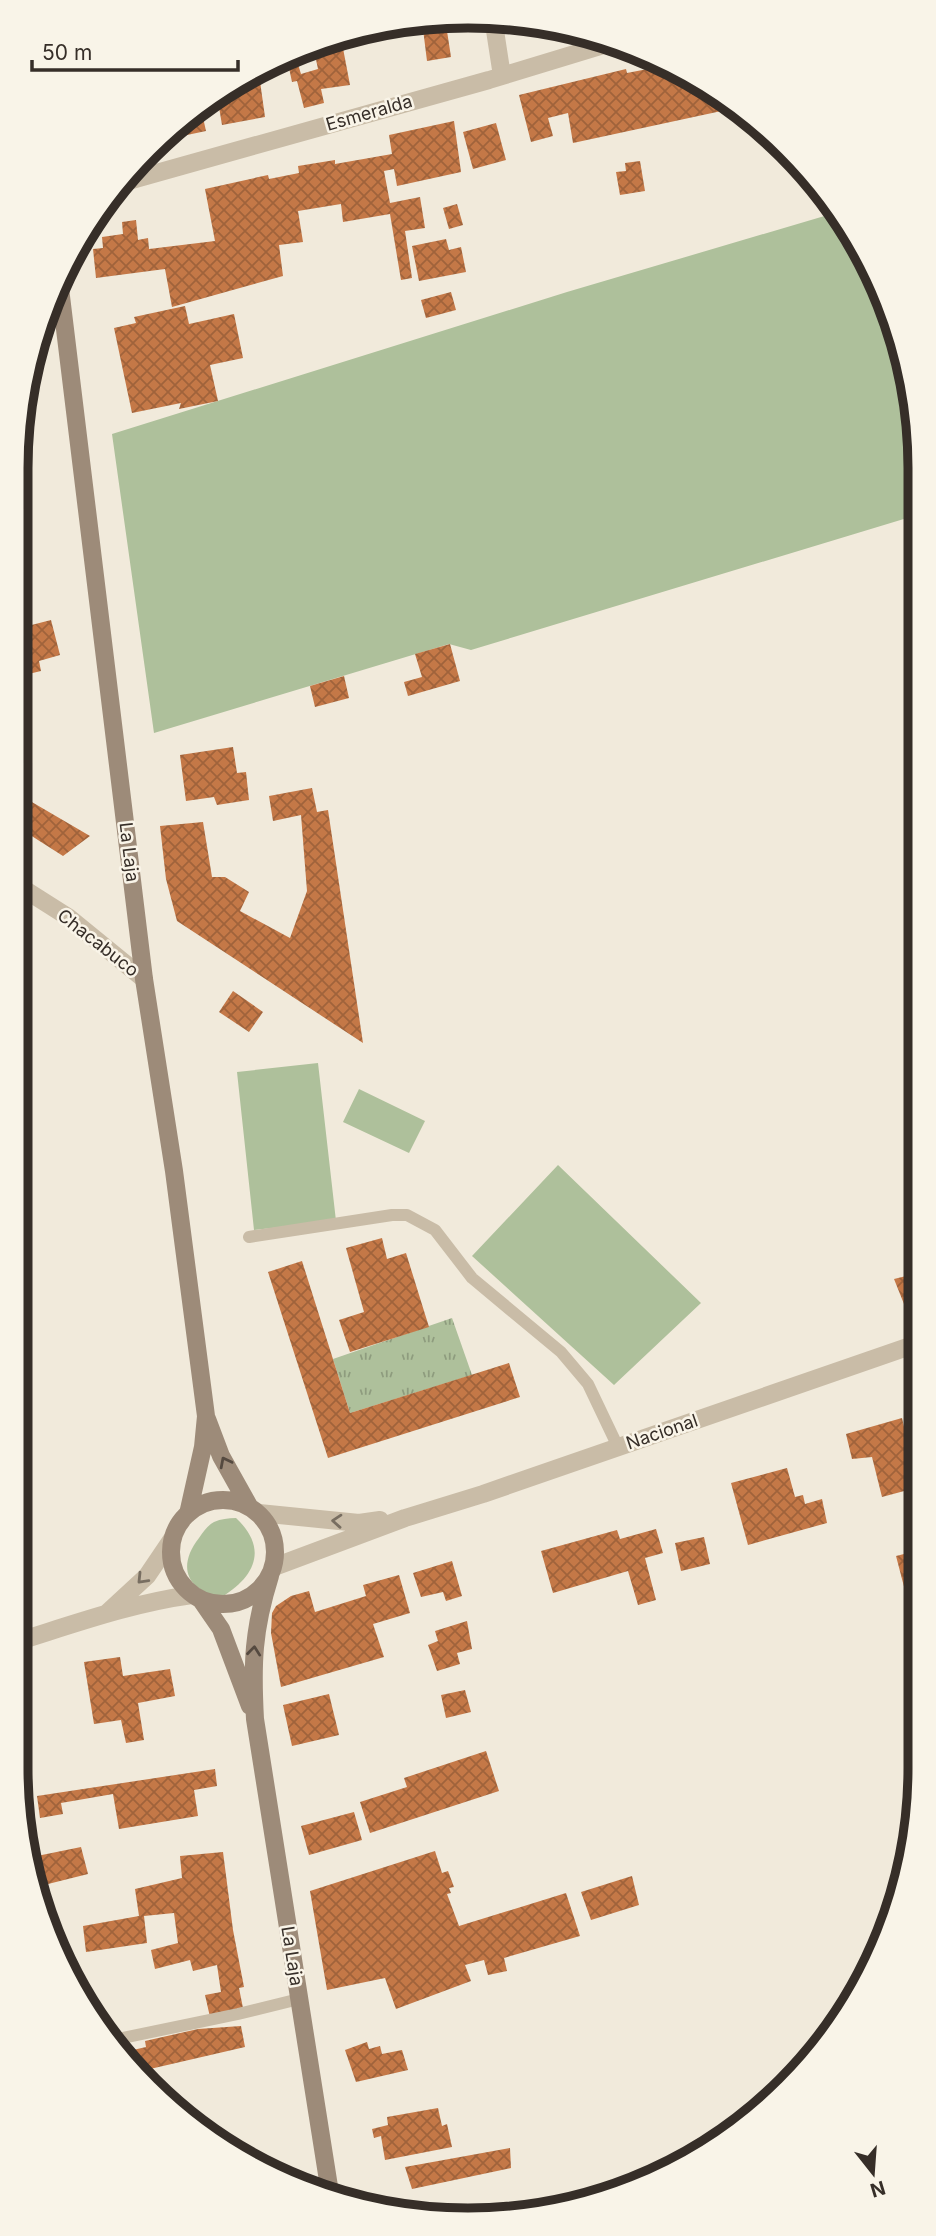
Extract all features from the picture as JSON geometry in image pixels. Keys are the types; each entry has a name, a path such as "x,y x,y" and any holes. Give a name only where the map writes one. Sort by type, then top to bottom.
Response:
{"main road":[{"name":"La Laja","path":"61,299 145,979 174,1171 206,1416 203,1447 188,1514"},
{"name":"La Laja","path":"206,1416 221,1456 254,1510"},
{"path":"228,1500 254,1510 274,1538 272,1572 252,1596 227,1605 196,1597 178,1579 171,1560 172,1539 188,1514 207,1503 228,1500"},
{"name":"La Laja","path":"272,1572 258,1617 253,1664 255,1719 329,2186"},
{"name":"La Laja","path":"196,1597 221,1629 255,1719"}],"street":[{"path":"495,29 502,76"},
{"name":"Esmeralda","path":"136,179 596,47"},
{"name":"Chacabuco","path":"28,892 68,917 145,979"},
{"name":"Nacional","path":"272,1572 405,1518 483,1494 908,1347"},
{"name":"Nacional","path":"254,1510 359,1523 405,1518"},
{"path":"105,1614 147,1576 172,1539"},
{"path":"28,1639 105,1614 163,1599 196,1597"}],"lane":[{"path":"249,1237 392,1215 407,1215 420,1220 435,1230 472,1278 561,1352 587,1384 618,1447"},
{"path":"121,2038 299,1999"}],"green space":[{"path":"828,215 863,273 893,354 900,382 907,439 908,518 471,650 449,644 154,733 112,434 567,292"},
{"path":"318,1063 336,1221 254,1230 237,1072"},
{"path":"359,1089 425,1121 409,1153 343,1122"},
{"path":"558,1165 701,1303 614,1385 472,1256"},
{"path":"452,1318 472,1375 350,1413 333,1359"},
{"path":"236,1518 252,1540 254,1561 250,1571 234,1589 222,1597 210,1594 193,1583 187,1567 188,1558 202,1533 210,1525 219,1520"}],"building":[{"path":"447,29 451,57 427,61 423,31"},
{"path":"343,46 350,85 321,89 324,103 304,108 297,81 292,82 289,66 297,62 301,74 318,69 315,55"},
{"path":"652,68 724,110 573,143 568,113 548,118 553,136 531,142 519,95 626,69 627,73"},
{"path":"260,80 265,117 222,125 219,106"},
{"path":"203,117 206,131 178,137"},
{"path":"454,121 461,172 397,186 394,169 384,171 390,203 420,197 425,228 405,231 412,278 401,280 390,214 343,222 341,204 298,211 303,242 279,245 283,276 172,307 165,269 96,278 93,249 103,248 102,237 123,234 122,222 136,220 138,240 148,238 149,249 215,241 205,189 268,175 269,179 299,173 298,166 335,160 335,164 392,154 389,135"},
{"path":"496,123 506,160 473,169 463,132"},
{"path":"640,161 645,191 620,195 616,172 626,171 625,163"},
{"path":"457,204 463,225 449,229 443,208"},
{"path":"446,239 449,250 461,247 466,272 419,281 412,246"},
{"path":"451,292 456,310 426,318 421,300"},
{"path":"185,306 189,324 234,314 243,358 210,365 218,401 179,409 181,403 132,413 114,328 136,323 134,317"},
{"path":"51,620 60,655 39,661 41,671 28,674 28,626"},
{"path":"450,644 460,681 408,696 404,682 422,677 415,654"},
{"path":"344,676 349,698 315,707 310,686"},
{"path":"233,747 237,773 246,772 249,800 217,805 214,797 186,801 180,755"},
{"path":"312,788 317,812 328,810 363,1043 177,921 166,879 160,826 203,822 212,877 225,877 249,892 240,911 290,938 307,891 301,815 273,821 269,796"},
{"path":"28,800 90,836 63,856 28,834"},
{"path":"233,991 263,1012 249,1032 219,1012"},
{"path":"382,1238 387,1259 406,1253 429,1327 350,1352 339,1320 364,1312 346,1248"},
{"path":"302,1261 350,1413 509,1363 520,1397 328,1458 268,1272"},
{"path":"908,1276 908,1314 894,1279"},
{"path":"902,1418 908,1445 908,1490 882,1497 872,1457 852,1459 846,1434"},
{"path":"787,1468 795,1497 803,1495 805,1504 822,1499 827,1523 748,1545 731,1483"},
{"path":"656,1529 663,1553 645,1558 656,1600 638,1605 628,1571 553,1593 541,1551 617,1530 620,1539"},
{"path":"704,1537 710,1564 681,1571 675,1543"},
{"path":"908,1553 908,1602 896,1556"},
{"path":"452,1561 462,1596 446,1601 443,1592 421,1597 413,1573"},
{"path":"399,1575 410,1613 373,1624 384,1657 281,1687 271,1633 272,1613 276,1606 291,1596 309,1591 315,1612 366,1596 363,1585"},
{"path":"467,1621 472,1649 457,1653 460,1664 437,1671 428,1645 438,1641 435,1631"},
{"path":"120,1657 123,1676 170,1669 175,1696 138,1703 144,1740 126,1743 121,1720 94,1724 84,1662"},
{"path":"465,1690 471,1712 446,1718 441,1695"},
{"path":"329,1694 339,1735 292,1746 283,1705"},
{"path":"28,1720 31,1748 28,1748"},
{"path":"486,1751 499,1791 370,1833 360,1802 407,1787 404,1778"},
{"path":"215,1769 217,1786 194,1790 198,1816 119,1829 113,1794 61,1803 63,1814 40,1818 37,1796"},
{"path":"354,1812 362,1840 309,1855 301,1826"},
{"path":"81,1847 88,1874 44,1885 37,1856"},
{"path":"435,1851 442,1873 448,1871 454,1887 449,1888 451,1893 447,1894 459,1926 566,1893 580,1936 504,1958 507,1971 488,1975 484,1960 465,1965 471,1981 396,2009 385,1978 327,1990 310,1891"},
{"path":"223,1852 233,1930 244,1987 239,1988 243,2008 210,2017 205,1995 221,1992 217,1965 193,1971 190,1960 155,1969 151,1950 178,1943 174,1913 144,1916 147,1943 86,1952 83,1926 139,1916 135,1889 182,1878 180,1856"},
{"path":"632,1876 639,1905 591,1920 581,1892"},
{"path":"241,2026 245,2047 148,2069 131,2050 146,2047 145,2041 198,2029"},
{"path":"367,2042 369,2049 380,2046 382,2054 402,2050 408,2070 356,2082 345,2050"},
{"path":"438,2108 442,2126 447,2124 452,2147 385,2160 381,2136 374,2138 372,2129 388,2125 387,2117"},
{"path":"510,2148 511,2168 412,2189 405,2167"}]}
